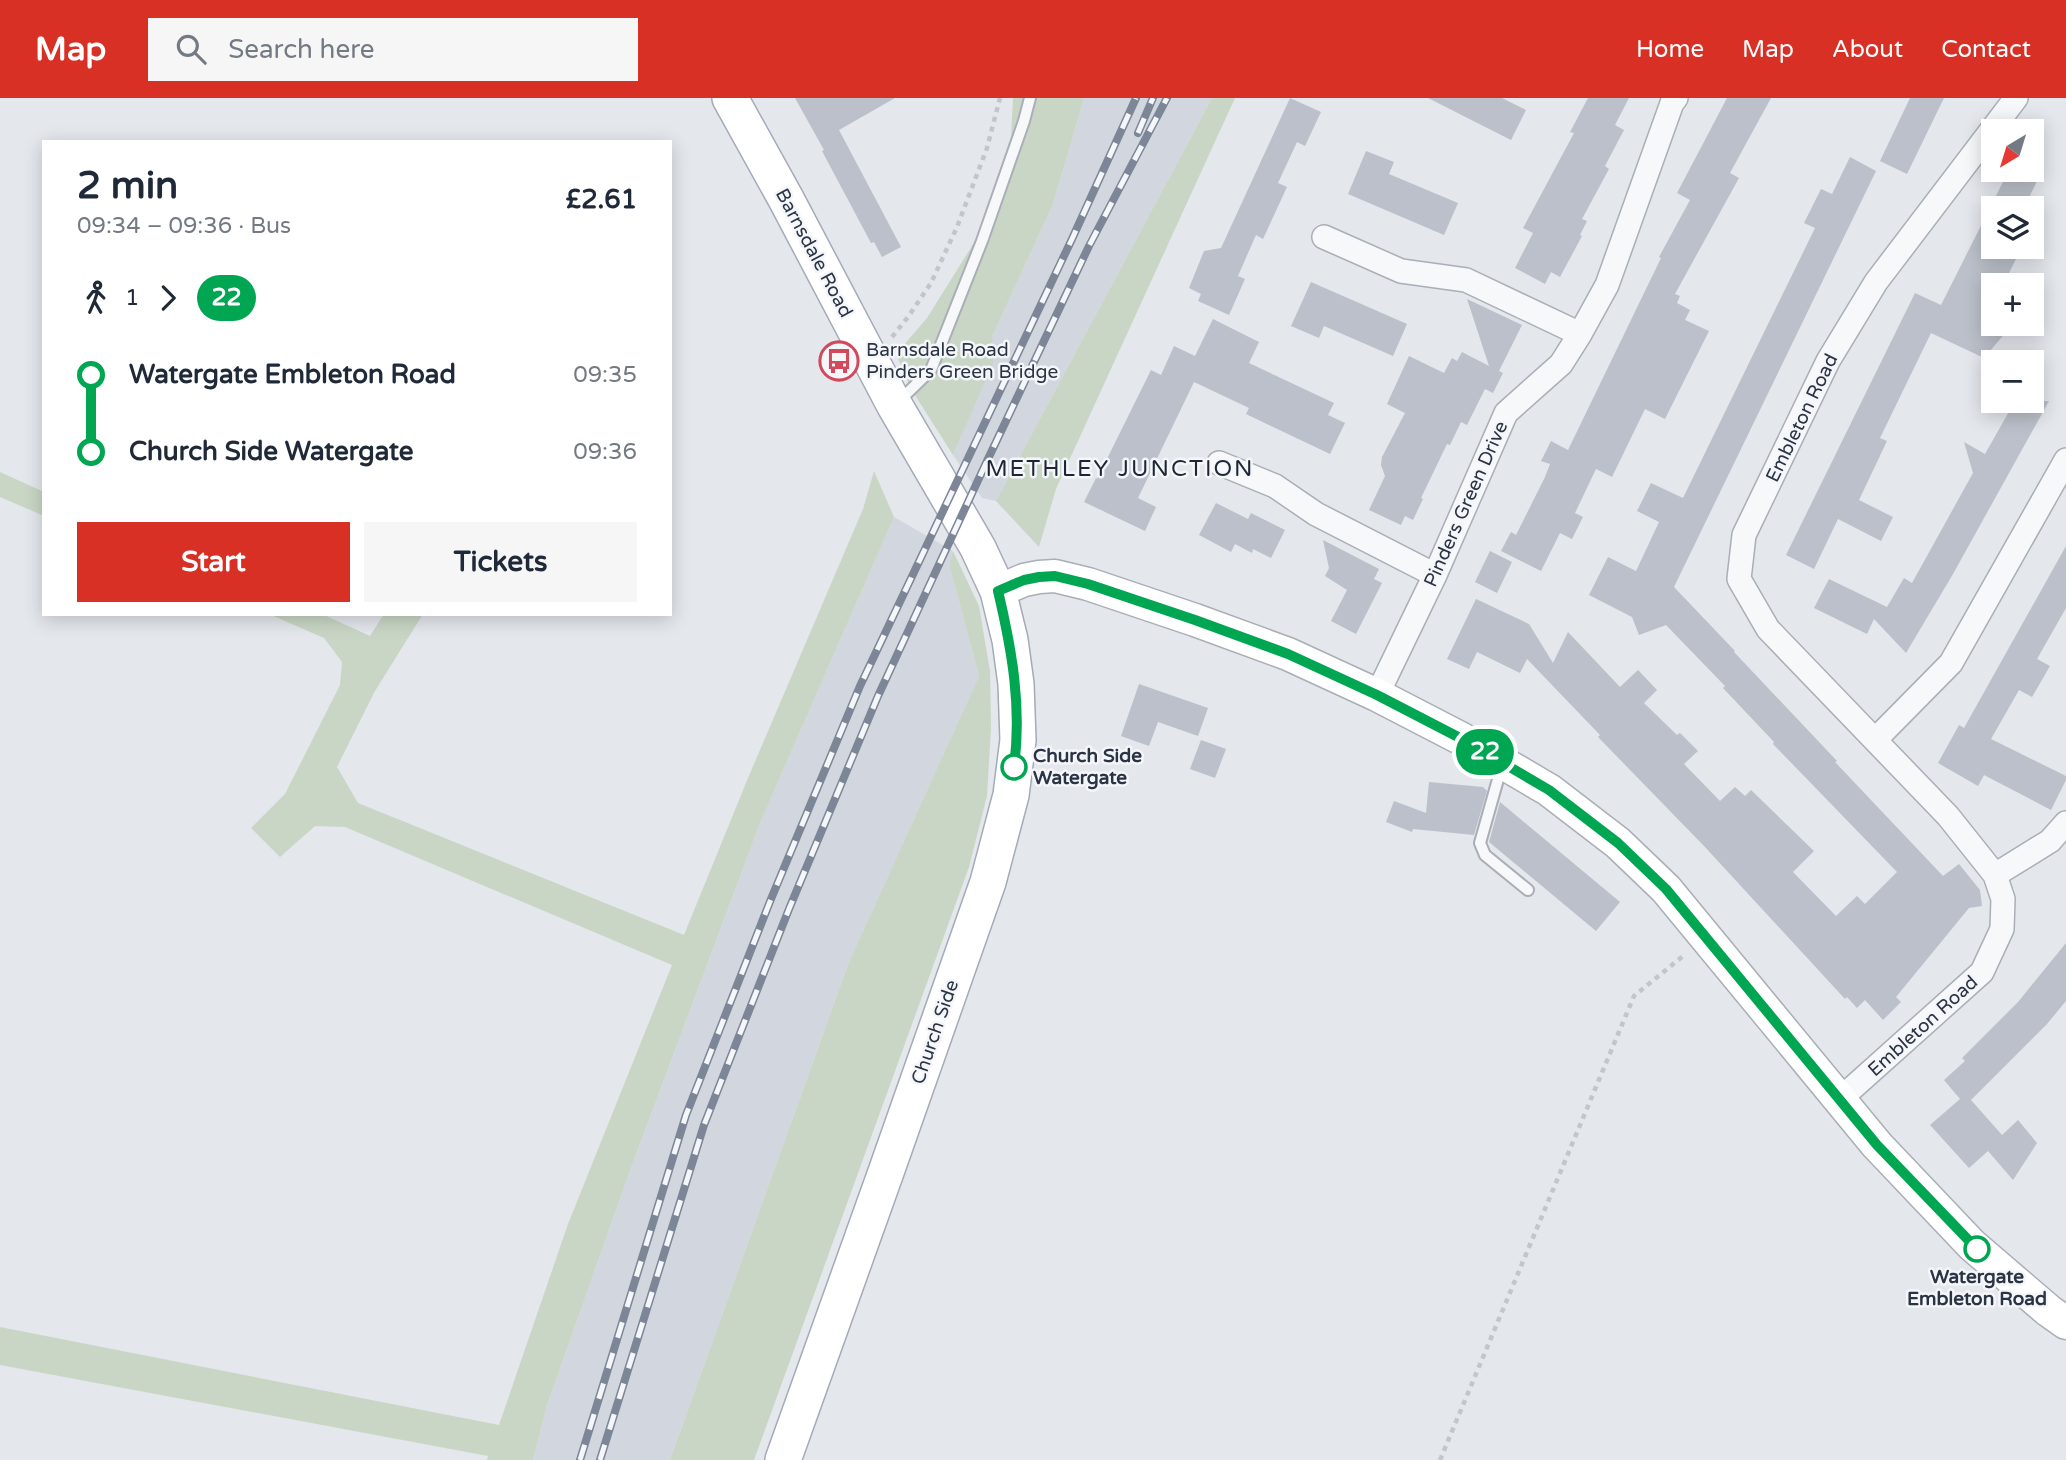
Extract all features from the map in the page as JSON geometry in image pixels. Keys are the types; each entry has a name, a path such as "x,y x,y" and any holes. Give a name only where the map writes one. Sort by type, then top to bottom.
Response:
{"main road":[{"name":"Barnsdale Road","path":"730,98 895,406 978,548 998,591"},
{"path":"998,591 1024,580 1055,576 1088,584 1195,620 1288,654 1377,695 1503,762 1549,790 1618,843 1666,889 1892,1162 1972,1245 2066,1323"},
{"name":"Church Side","path":"783,1460 983,895 1011,795 1018,740 1016,684 1010,640 998,591"}],"street":[{"name":"Pinders Green Drive","path":"1377,695 1435,575 1507,414 1561,364 1607,285 1676,98"},
{"name":"Embleton Road","path":"1839,1100 1982,972 2002,929 2003,900 1995,874 1948,816 1768,629 1739,579 1744,534 1828,361 1876,282 2016,98"},
{"path":"1324,237 1401,271 1466,280 1580,334"},
{"path":"1875,740 1951,663 2066,460"},
{"path":"1219,463 1275,486 1316,514 1435,575"},
{"path":"1995,874 2050,841 2066,823"}],"lane":[{"path":"895,406 931,370 982,241 1030,98"},
{"path":"1503,762 1480,843 1485,855 1528,890"}],"path":[{"path":"871,362 932,283 987,148 1000,98"},
{"path":"1440,1460 1634,996 1708,937"}],"shaded area":[{"path":"1084,98 1212,98 996,501 982,498 953,455 992,363 992,337 1053,204"},
{"path":"894,517 953,551 949,564 979,676 849,962 670,1460 533,1460 547,1405 632,1165 760,823"}],"green space":[{"path":"1013,98 1084,98 1053,204 992,337 993,363 953,455 911,389 896,354 927,318 977,238 1011,137"},
{"path":"1212,98 1235,98 1056,489 1039,547 996,501"},
{"path":"874,471 894,517 760,823 632,1165 547,1405 533,1460 487,1460 488,1456 0,1365 0,1327 499,1425 568,1224 672,965 345,827 315,826 280,857 251,828 285,794 340,685 342,662 324,638 274,616 326,616 370,636 383,616 422,616 375,691 337,767 358,803 684,935 863,509"},
{"path":"0,472 42,491 42,515 0,497"},
{"path":"953,551 979,606 990,671 991,728 987,796 969,867 754,1460 670,1460 849,962 979,676 949,564"}],"building":[{"path":"795,98 895,98 839,130 901,247 882,257 874,242 871,243"},
{"path":"1290,98 1321,112 1305,146 1297,142 1278,183 1287,187 1263,239 1256,235 1238,276 1245,279 1229,315 1198,301 1201,294 1189,288 1204,251 1221,248"},
{"path":"1428,98 1502,98 1526,110 1511,140"},
{"path":"1588,98 1629,98 1615,125 1624,130 1605,166 1609,169 1582,219 1587,221 1580,235 1582,236 1560,277 1551,272 1545,284 1515,268 1533,233 1523,228 1574,133 1570,132"},
{"path":"1727,98 1771,98 1730,173 1739,178 1675,294 1680,296 1677,303 1690,310 1685,320 1709,331 1665,419 1645,409 1612,477 1596,469 1575,513 1583,517 1572,539 1560,533 1541,571 1501,551 1511,532 1516,535 1545,477 1550,464 1541,461 1551,441 1568,450 1661,258 1659,257 1690,200 1677,193"},
{"path":"1910,98 1944,98 1907,174 1880,161"},
{"path":"1366,151 1394,162 1389,174 1458,203 1444,235 1348,194"},
{"path":"1850,157 1876,171 1674,587 1943,876 1959,864 1980,890 1982,906 1969,908 1896,997 1901,1002 1883,1020 1865,1000 1857,1008 1847,997 1845,999 1527,659 1520,673 1477,652 1469,669 1447,659 1476,599 1529,624 1553,663 1568,632 1620,687 1638,670 1657,690 1644,703 1698,751 1684,764 1720,801 1735,787 1745,796 1751,790 1814,851 1793,872 1836,916 1857,896 1865,904 1897,872 1773,744 1723,688 1725,686 1666,625 1639,635 1632,617 1589,595 1608,557 1636,571 1659,522 1637,511 1651,483 1683,498 1815,228 1804,223 1821,189 1832,194"},
{"path":"2003,182 2037,182 2030,196 1996,196"},
{"path":"1981,226 1981,259 2016,259 2009,273 1981,273 1981,336 2003,336 1991,350 1981,350 1981,357 1931,333 1880,438 1887,441 1859,500 1893,517 1881,541 1838,519 1814,569 1786,555 1915,293 1941,305"},
{"path":"1311,282 1407,324 1393,356 1324,326 1319,338 1291,326"},
{"path":"1467,299 1522,325 1499,371 1503,373 1493,393 1485,389 1467,425 1461,422 1450,445 1447,444 1413,520 1405,516 1401,525 1369,510 1385,476 1381,465 1382,457 1405,413 1387,404 1409,356 1444,373 1452,358 1457,361 1462,352 1489,366"},
{"path":"1213,319 1259,342 1249,363 1334,403 1328,415 1345,423 1330,454 1246,414 1249,408 1194,382 1138,498 1156,507 1145,531 1084,502 1151,370 1161,375 1174,346 1195,356"},
{"path":"2008,413 2042,413 1906,653 1874,619 1867,634 1814,608 1829,579 1887,607 1904,578 1912,583 1973,473 1964,442 1985,454"},
{"path":"1216,503 1248,519 1251,513 1285,530 1271,558 1253,549 1252,553 1235,544 1231,552 1199,535"},
{"path":"1323,540 1379,569 1374,579 1382,583 1356,634 1331,621 1347,590 1325,576 1329,568"},
{"path":"2066,546 2066,608 2037,659 2050,666 2032,697 2019,690 1991,739 2066,776 2051,810 1984,775 1978,786 1938,763 1959,725 1964,728"},
{"path":"1490,551 1512,562 1497,593 1475,582"},
{"path":"1139,684 1208,708 1198,736 1158,722 1149,746 1121,736"},
{"path":"1201,740 1226,749 1215,778 1190,769"},
{"path":"1429,782 1483,787 1487,791 1474,835 1413,829 1412,832 1386,822 1394,801 1426,813"},
{"path":"1500,802 1620,902 1596,931 1489,842"},
{"path":"2066,943 2066,1001 2047,1024 1971,1100 2002,1135 2018,1120 2037,1143 2013,1180 1988,1151 1969,1168 1930,1125 1960,1099 1944,1080 1965,1061 1962,1058 2018,1002"}],"railway":[{"path":"580,1460 686,1115 771,899 860,686 1136,98"},
{"path":"1138,133 1153,98"},
{"path":"600,1460 704,1125 789,909 878,696 987,461 1089,246 1167,98"}],"bus line":[{"name":"22","path":"1014,767 1018,740 1016,684 1010,640 998,591 1039,577 1055,576 1088,584 1195,620 1288,654 1377,695 1462,739 1549,790 1618,843 1666,889 1708,937 1877,1145 1977,1249"}],"place":[{"name":"Barnsdale Road Pinders Green Bridge","path":"839,361"},
{"name":"Church Side Watergate","path":"1014,767"},
{"name":"Watergate Embleton Road","path":"1977,1249"}],"district":[{"name":"METHLEY JUNCTION","path":"1120,469"}]}
